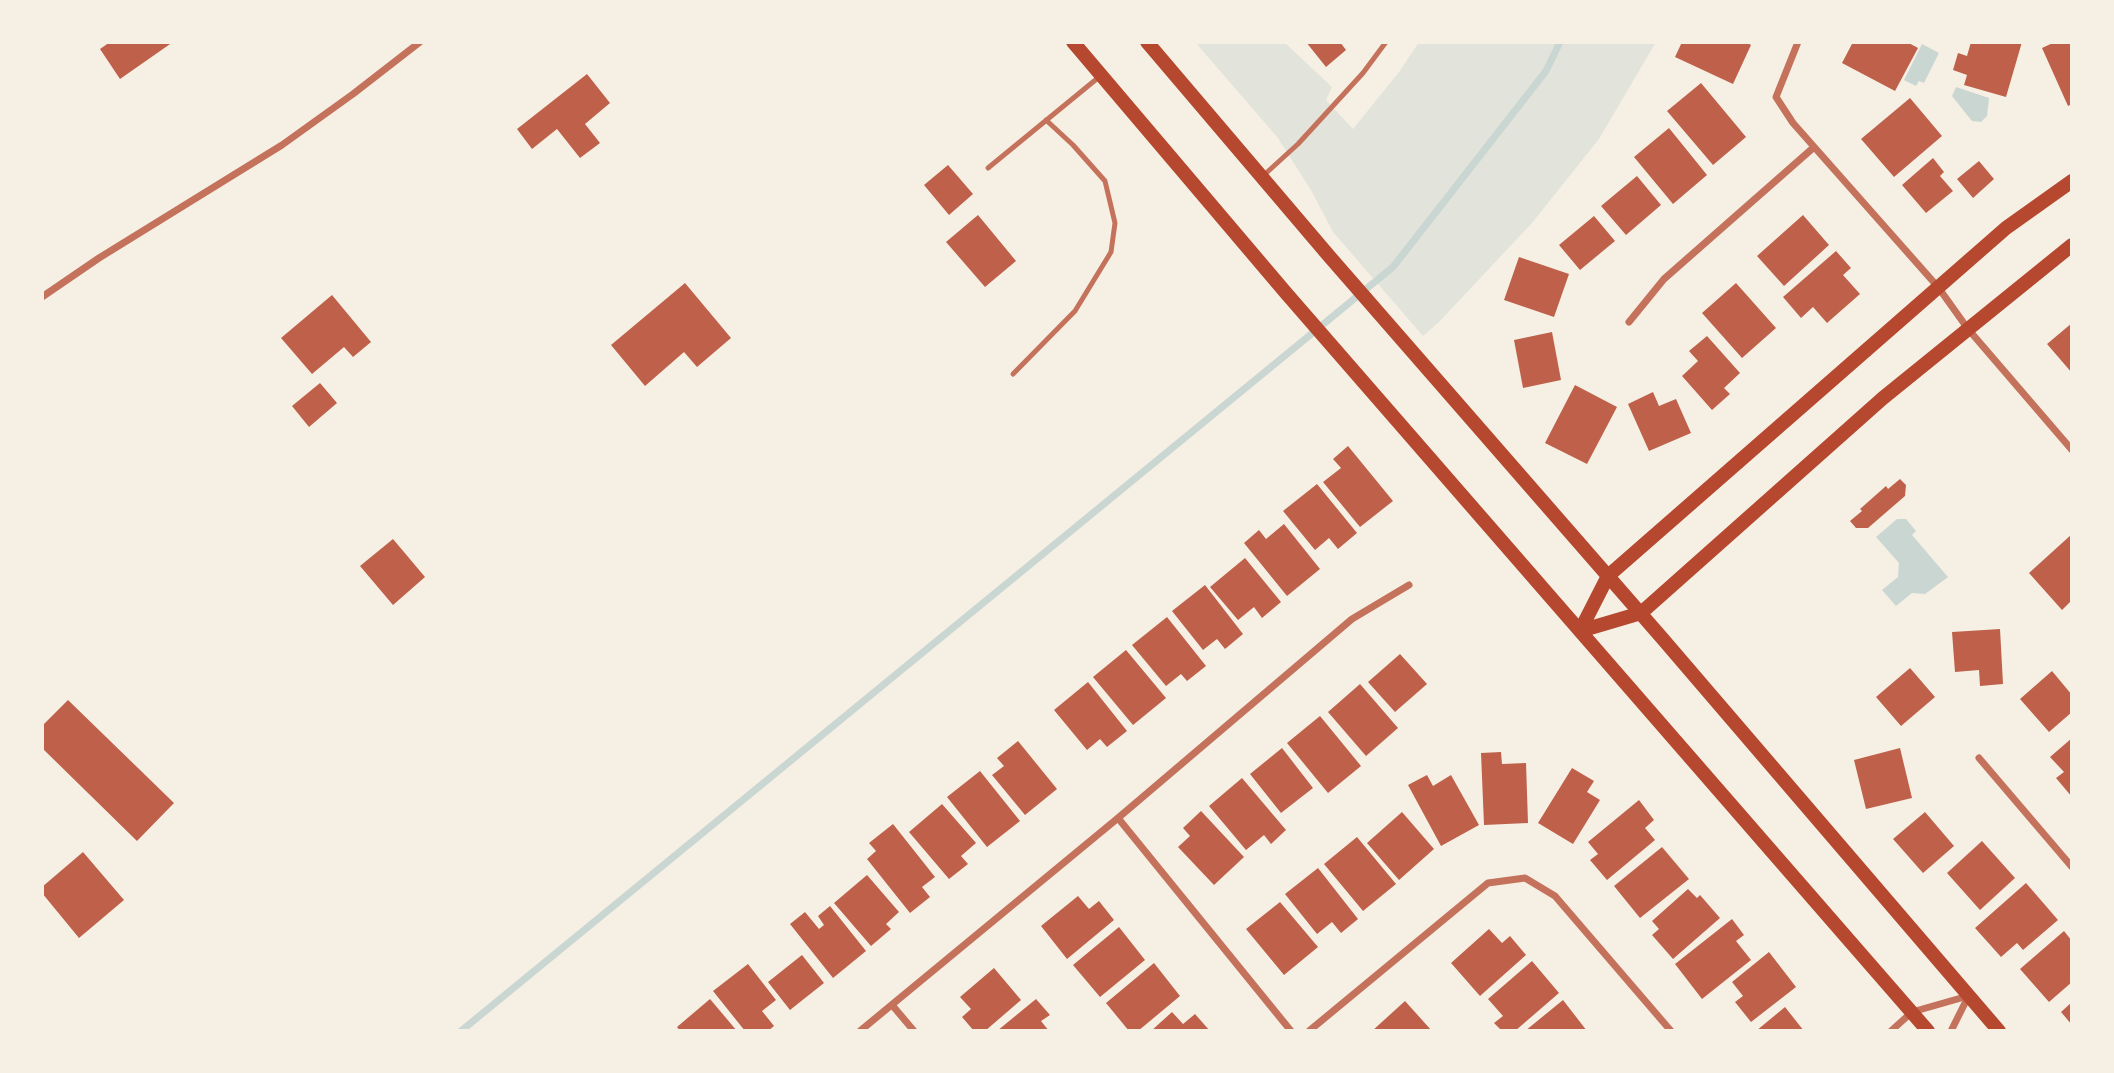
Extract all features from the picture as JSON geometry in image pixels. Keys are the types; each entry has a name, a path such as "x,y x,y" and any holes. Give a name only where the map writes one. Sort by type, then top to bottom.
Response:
{"main road":[{"path":"1073,42 1286,293 1928,1031"},
{"path":"1147,42 1999,1031"},
{"path":"1580,631 1608,576 2006,228 2072,181"},
{"path":"1580,631 1641,613 1883,398 2072,245"}],"street":[{"path":"42,297 99,258 282,145 420,42"},
{"path":"1798,42 1776,97 1813,148 1938,287 1968,329 2072,450"},
{"path":"1629,322 1664,279 1813,148"},
{"path":"860,1031 1118,818 1352,619 1409,585"},
{"path":"1979,758 2072,867"},
{"path":"1118,818 1291,1031"},
{"path":"1310,1031 1488,883 1525,878 1555,896 1671,1031"},
{"path":"1891,1031 1912,1012 1968,996"},
{"path":"1951,1031 1968,996"},
{"path":"891,1005 914,1031"}],"lane":[{"path":"1262,177 1298,144 1363,73 1385,42"},
{"path":"988,168 1101,75"},
{"path":"1013,374 1075,311 1111,253 1114,233 1115,223 1105,181 1046,120"}],"shaded area":[{"path":"1195,42 1284,42 1332,87 1326,100 1353,129 1399,72 1419,42 1656,42 1599,139 1532,223 1423,336 1333,232 1278,138"},
{"path":"1922,44 1939,53 1924,83 1919,81 1916,86 1904,80"},
{"path":"1956,87 1989,98 1987,116 1981,122 1972,121 1952,96"},
{"path":"1897,519 1906,519 1916,531 1912,535 1948,577 1925,594 1912,593 1896,606 1882,590 1898,577 1899,563 1876,537"}],"building":[{"path":"110,42 173,42 120,79 100,49"},
{"path":"1306,42 1340,42 1346,50 1326,67"},
{"path":"1682,42 1746,42 1751,45 1733,84 1675,57"},
{"path":"1853,42 1907,42 1918,48 1895,91 1842,63"},
{"path":"1971,42 2022,42 2006,97 1964,85 1967,75 1953,70 1958,53 1967,56"},
{"path":"2055,42 2072,42 2072,104 2068,106 2042,48"},
{"path":"587,74 610,103 585,124 600,143 580,158 557,129 532,149 517,129"},
{"path":"1701,83 1746,137 1713,165 1667,111"},
{"path":"1910,98 1942,136 1894,177 1861,139"},
{"path":"1669,128 1707,175 1673,204 1634,157"},
{"path":"1933,158 1944,172 1940,176 1953,191 1926,213 1902,185"},
{"path":"1979,161 1994,179 1973,198 1957,179"},
{"path":"948,165 973,194 949,215 924,185"},
{"path":"1637,176 1661,205 1626,235 1601,206"},
{"path":"978,215 1016,261 985,287 946,242"},
{"path":"1803,215 1829,245 1784,286 1757,256"},
{"path":"1594,216 1615,241 1580,270 1559,245"},
{"path":"1836,251 1851,268 1843,275 1860,294 1827,323 1813,307 1801,318 1783,297"},
{"path":"1519,257 1569,274 1554,317 1504,300"},
{"path":"685,283 731,338 697,367 684,352 645,386 611,345"},
{"path":"1736,283 1776,328 1742,358 1702,313"},
{"path":"332,295 371,342 353,357 344,347 312,374 281,338"},
{"path":"2072,323 2072,373 2047,344"},
{"path":"1552,332 1561,380 1523,388 1514,340"},
{"path":"1707,336 1740,373 1724,388 1730,394 1712,410 1682,376 1698,361 1689,351"},
{"path":"320,383 337,403 309,427 292,406"},
{"path":"1575,385 1617,407 1587,464 1545,443"},
{"path":"1653,392 1659,406 1676,399 1691,433 1649,451 1628,404"},
{"path":"1348,446 1393,501 1360,527 1323,482 1341,468 1333,459"},
{"path":"1900,479 1906,485 1905,496 1868,528 1856,528 1850,521 1862,511 1860,509 1886,486 1888,489"},
{"path":"1317,484 1357,533 1338,549 1329,538 1315,550 1283,511"},
{"path":"1284,524 1320,569 1287,596 1244,543 1259,530 1266,539"},
{"path":"2072,534 2072,600 2062,610 2029,573"},
{"path":"393,539 425,577 393,605 360,566"},
{"path":"1245,558 1281,602 1262,618 1254,607 1238,620 1210,587"},
{"path":"1205,585 1243,634 1225,649 1217,639 1203,650 1172,611"},
{"path":"1167,617 1206,666 1187,681 1181,674 1166,686 1132,645"},
{"path":"2000,629 2003,684 1980,686 1979,670 1955,672 1952,632"},
{"path":"1126,650 1166,698 1133,725 1093,677"},
{"path":"1400,654 1427,684 1395,712 1368,682"},
{"path":"1910,668 1935,697 1901,726 1876,697"},
{"path":"2052,671 2072,695 2072,712 2049,732 2020,699"},
{"path":"1088,682 1127,731 1107,747 1100,739 1087,750 1054,710"},
{"path":"1360,684 1398,728 1366,756 1328,712"},
{"path":"68,700 174,803 137,841 42,748 42,726"},
{"path":"1320,716 1361,766 1328,793 1287,743"},
{"path":"2072,738 2072,797 2056,778 2064,772 2050,757"},
{"path":"1018,741 1057,789 1025,815 992,775 1004,766 997,758"},
{"path":"1282,748 1313,788 1281,813 1250,774"},
{"path":"1900,748 1912,798 1866,809 1854,760"},
{"path":"1501,752 1502,764 1526,763 1528,823 1484,825 1481,753"},
{"path":"1572,768 1594,781 1587,792 1600,800 1573,844 1538,823"},
{"path":"980,771 1020,821 987,847 947,797"},
{"path":"1427,775 1433,786 1451,775 1479,825 1441,846 1408,785"},
{"path":"1242,778 1286,830 1271,844 1264,835 1246,850 1209,806"},
{"path":"1639,800 1654,820 1645,828 1655,840 1607,880 1590,860 1598,854 1588,842"},
{"path":"942,804 976,843 961,856 968,864 949,879 909,832"},
{"path":"1201,811 1244,857 1214,885 1178,847 1190,836 1183,828"},
{"path":"1402,812 1434,849 1399,880 1367,843"},
{"path":"1925,812 1954,846 1923,873 1893,839"},
{"path":"893,824 935,877 922,887 930,897 910,913 867,859 876,851 869,843"},
{"path":"1357,837 1396,884 1363,911 1324,864"},
{"path":"1982,841 2015,878 1980,910 1947,873"},
{"path":"1662,847 1689,879 1640,918 1614,886"},
{"path":"83,852 124,900 79,938 42,893 42,887"},
{"path":"1318,868 1358,919 1341,933 1332,922 1317,934 1285,894"},
{"path":"867,875 899,912 886,924 891,929 871,946 834,903"},
{"path":"2026,883 2058,920 2023,950 2017,943 2001,957 1975,928"},
{"path":"1688,889 1697,898 1700,895 1720,918 1673,959 1652,935 1659,929 1652,921"},
{"path":"1078,896 1089,909 1099,901 1114,920 1067,959 1041,926"},
{"path":"1280,902 1318,947 1284,975 1246,929"},
{"path":"830,906 866,951 833,978 790,924 805,912 819,929 824,925 818,916"},
{"path":"1732,919 1744,935 1736,941 1751,960 1702,999 1675,964"},
{"path":"1119,927 1145,960 1100,997 1073,965"},
{"path":"1489,929 1502,943 1510,936 1526,955 1480,996 1451,963"},
{"path":"2064,931 2072,941 2072,982 2049,1002 2020,969"},
{"path":"1769,952 1796,987 1751,1022 1735,1002 1743,996 1732,982"},
{"path":"802,955 824,983 790,1010 768,982"},
{"path":"1532,961 1559,993 1515,1031 1502,1031 1494,1023 1503,1016 1488,999"},
{"path":"1154,963 1180,996 1138,1031 1129,1031 1106,1003"},
{"path":"748,964 776,1000 762,1011 774,1026 768,1031 745,1031 713,991"},
{"path":"994,968 1021,1000 985,1031 974,1031 962,1017 971,1009 960,997"},
{"path":"710,999 737,1031 680,1031 677,1027"},
{"path":"1036,999 1050,1015 1041,1021 1049,1031 997,1031"},
{"path":"1563,1000 1587,1031 1525,1031"},
{"path":"1405,1001 1432,1031 1372,1031"},
{"path":"2072,1002 2072,1025 2061,1012"},
{"path":"1785,1007 1804,1031 1756,1031"},
{"path":"1172,1012 1183,1024 1195,1014 1210,1031 1151,1031"}],"waterway":[{"path":"461,1031 1393,267 1546,71 1560,42"}]}
